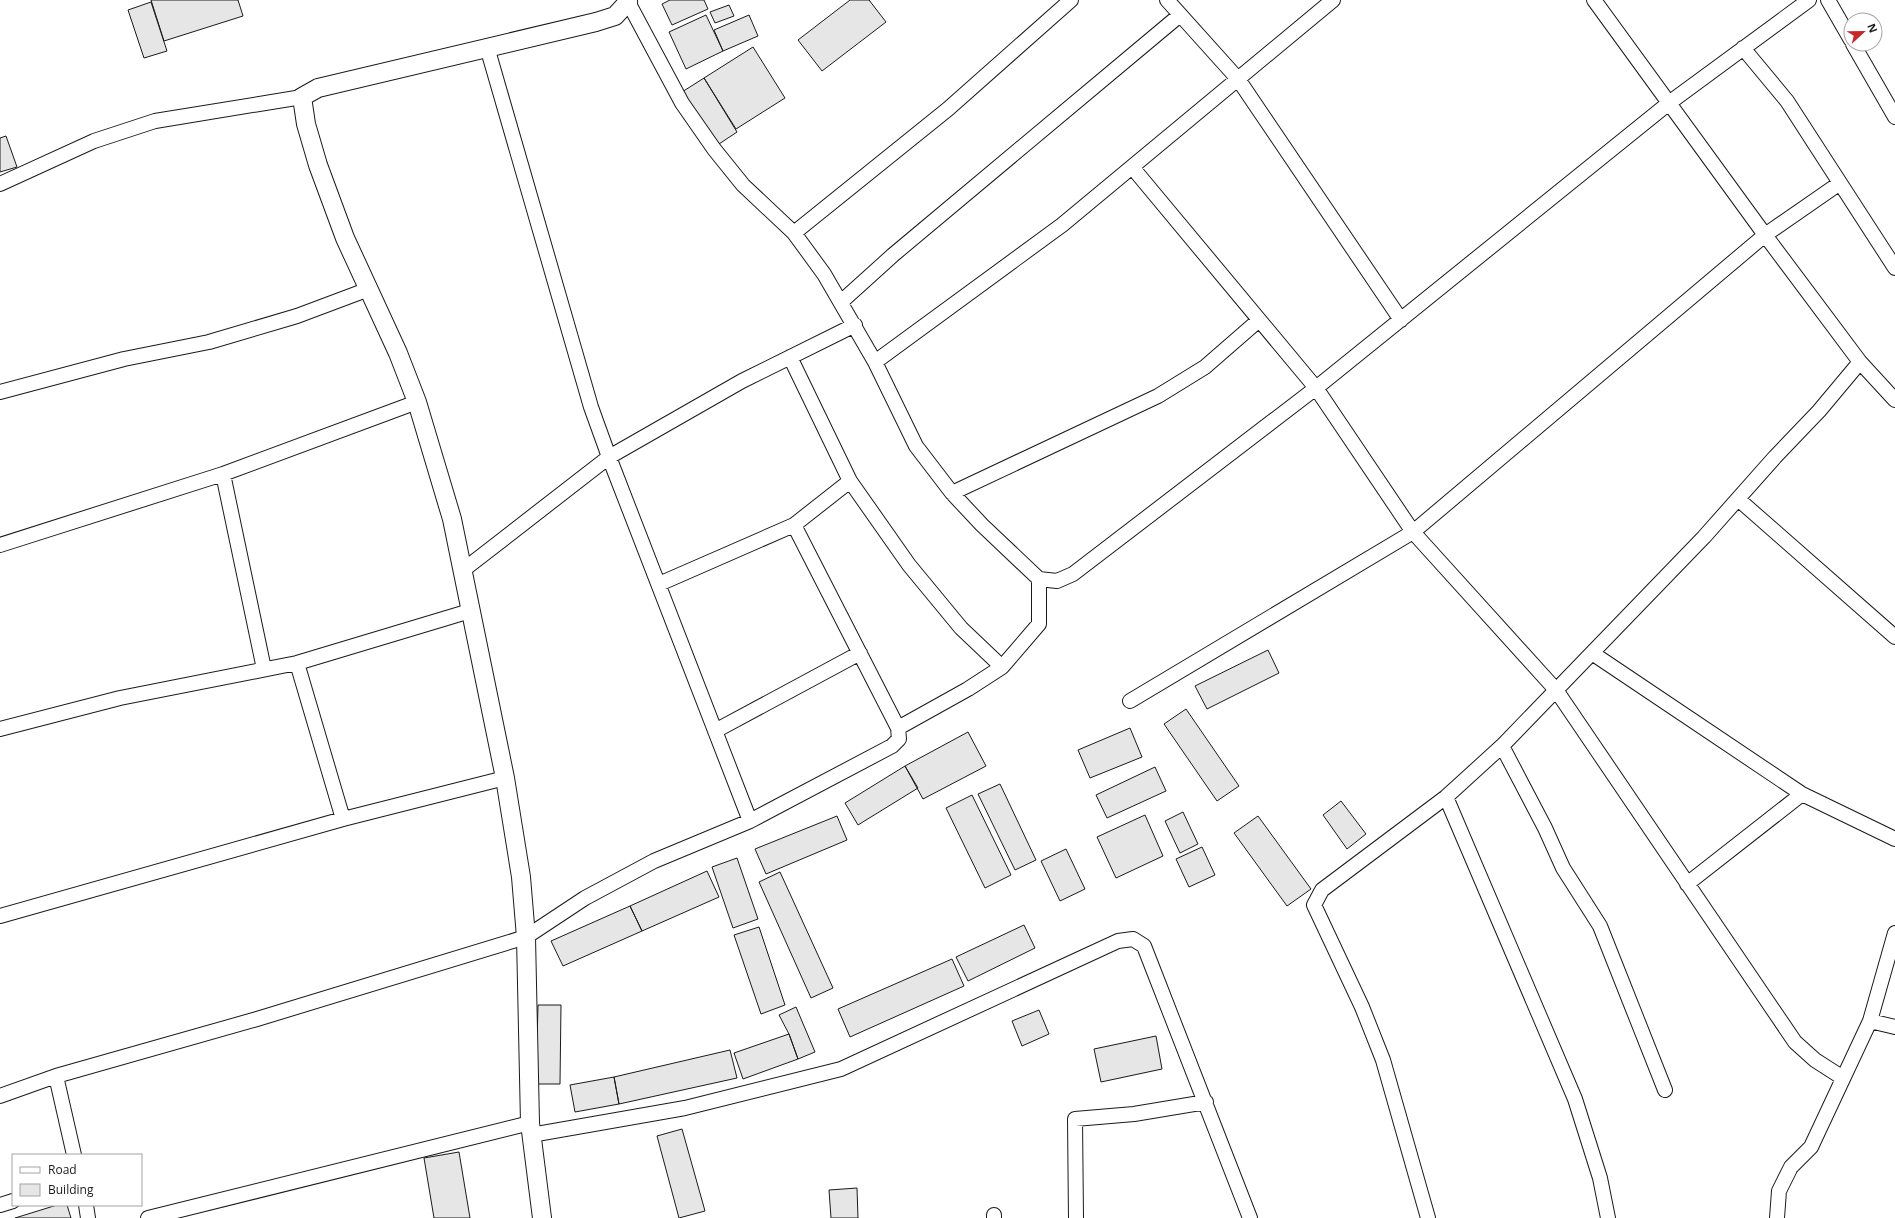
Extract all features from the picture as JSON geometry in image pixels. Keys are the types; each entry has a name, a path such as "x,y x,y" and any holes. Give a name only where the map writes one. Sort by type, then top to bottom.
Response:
{"street":[{"path":"794,233 948,109 1071,0"},
{"path":"1167,0 1238,79 1401,320"},
{"path":"875,362 1062,225 1333,0"},
{"path":"1594,0 1765,235 1860,362 1895,400"},
{"path":"0,184 94,141 155,122 302,97 318,88 596,22 615,16 628,1 682,103 714,149 743,185 794,233 824,274 855,325 875,362 916,446 952,493 982,525 1039,579 1057,581 1073,574 1316,388 1669,103 1809,0"},
{"path":"1828,0 1843,26"},
{"path":"841,302 892,255 1180,15"},
{"path":"487,47 591,407 750,821"},
{"path":"1743,48 1787,101 1895,268"},
{"path":"1858,52 1895,117"},
{"path":"302,97 306,124 318,164 345,238 398,352 417,402 452,519 505,778 521,877 526,937 530,1129 542,1218"},
{"path":"1132,166 1316,388 1413,532 1556,690 1795,1042 1815,1060 1844,1078"},
{"path":"1130,701 1413,532 1765,235 1840,183"},
{"path":"0,392 124,359 209,342 296,316 369,289"},
{"path":"952,493 1158,396 1205,366 1259,320"},
{"path":"462,571 609,457 742,381 855,325"},
{"path":"790,357 850,481 909,566 961,628 1002,667"},
{"path":"1428,1218 1383,1060 1374,1035 1314,905 1322,890 1446,797 1502,746 1704,537 1819,411 1860,362"},
{"path":"0,546 223,474 417,402"},
{"path":"223,474 264,669"},
{"path":"658,584 794,525 850,481"},
{"path":"1738,499 1895,637"},
{"path":"0,1096 56,1076 257,1019 526,937 585,898 654,861 750,821 892,746 899,739 898,728 794,525"},
{"path":"898,728 968,689 1002,667 1039,624 1039,579"},
{"path":"0,729 120,698 297,663 470,611"},
{"path":"1592,653 1802,794 1895,839"},
{"path":"715,731 860,654"},
{"path":"297,663 343,819"},
{"path":"1502,746 1545,828 1562,868 1600,926 1665,1090"},
{"path":"0,916 343,819 505,778"},
{"path":"1687,884 1802,794"},
{"path":"1446,797 1575,1099 1600,1178 1608,1218"},
{"path":"1777,1218 1779,1191 1791,1167 1811,1147 1870,1021 1895,933"},
{"path":"148,1218 530,1129 685,1108 841,1069 1118,941 1133,938 1144,946 1250,1218"},
{"path":"1870,1021 1895,1027"},
{"path":"56,1076 74,1154"},
{"path":"1076,1218 1076,1120 1134,1114 1206,1102"},
{"path":"0,1205 12,1201"},
{"path":"86,1206 88,1218"}],"building":[{"path":"151,0 238,0 243,16 164,41"},
{"path":"670,0 704,0 708,9 672,25 662,4"},
{"path":"850,0 869,0 886,22 822,71 798,40"},
{"path":"151,2 167,51 144,58 128,10"},
{"path":"729,5 734,16 715,23 710,12"},
{"path":"706,15 723,51 686,69 669,32"},
{"path":"749,15 758,36 723,51 714,30"},
{"path":"753,47 785,98 736,129 704,78"},
{"path":"704,78 737,132 716,146 682,92"},
{"path":"6,136 17,167 0,172 0,138"},
{"path":"1268,650 1279,673 1207,709 1195,686"},
{"path":"1186,709 1239,786 1217,801 1164,724"},
{"path":"1130,728 1142,757 1090,778 1078,750"},
{"path":"968,732 986,766 923,799 905,766"},
{"path":"905,766 918,788 858,825 845,803"},
{"path":"1155,767 1166,791 1107,818 1096,795"},
{"path":"1000,784 1036,860 1015,870 978,794"},
{"path":"972,795 1011,875 985,888 946,808"},
{"path":"1341,801 1366,834 1347,849 1323,815"},
{"path":"1183,812 1198,844 1180,853 1165,821"},
{"path":"1145,815 1163,856 1116,878 1097,837"},
{"path":"837,816 847,840 766,874 755,849"},
{"path":"1258,816 1311,889 1287,906 1234,833"},
{"path":"1202,847 1215,875 1189,887 1176,859"},
{"path":"1066,849 1085,889 1060,901 1041,861"},
{"path":"737,858 758,919 733,928 712,867"},
{"path":"707,871 719,897 642,931 630,906"},
{"path":"780,872 833,988 811,998 759,882"},
{"path":"630,906 642,931 563,966 551,941"},
{"path":"1024,925 1035,948 968,981 956,957"},
{"path":"759,927 785,1005 761,1014 734,935"},
{"path":"952,959 964,986 850,1037 838,1009"},
{"path":"538,1005 561,1005 560,1084 536,1084"},
{"path":"796,1007 815,1052 798,1059 789,1034 779,1015"},
{"path":"1039,1010 1049,1034 1022,1046 1012,1021"},
{"path":"789,1034 798,1059 743,1079 734,1053"},
{"path":"1156,1036 1162,1069 1101,1082 1094,1049"},
{"path":"730,1050 737,1078 619,1104 614,1077"},
{"path":"614,1077 619,1104 575,1112 570,1085"},
{"path":"682,1129 705,1211 679,1218 657,1136"},
{"path":"459,1152 470,1218 434,1218 424,1158"},
{"path":"857,1188 858,1218 831,1218 829,1190"},
{"path":"54,1206 67,1206 71,1218 15,1218"}]}
